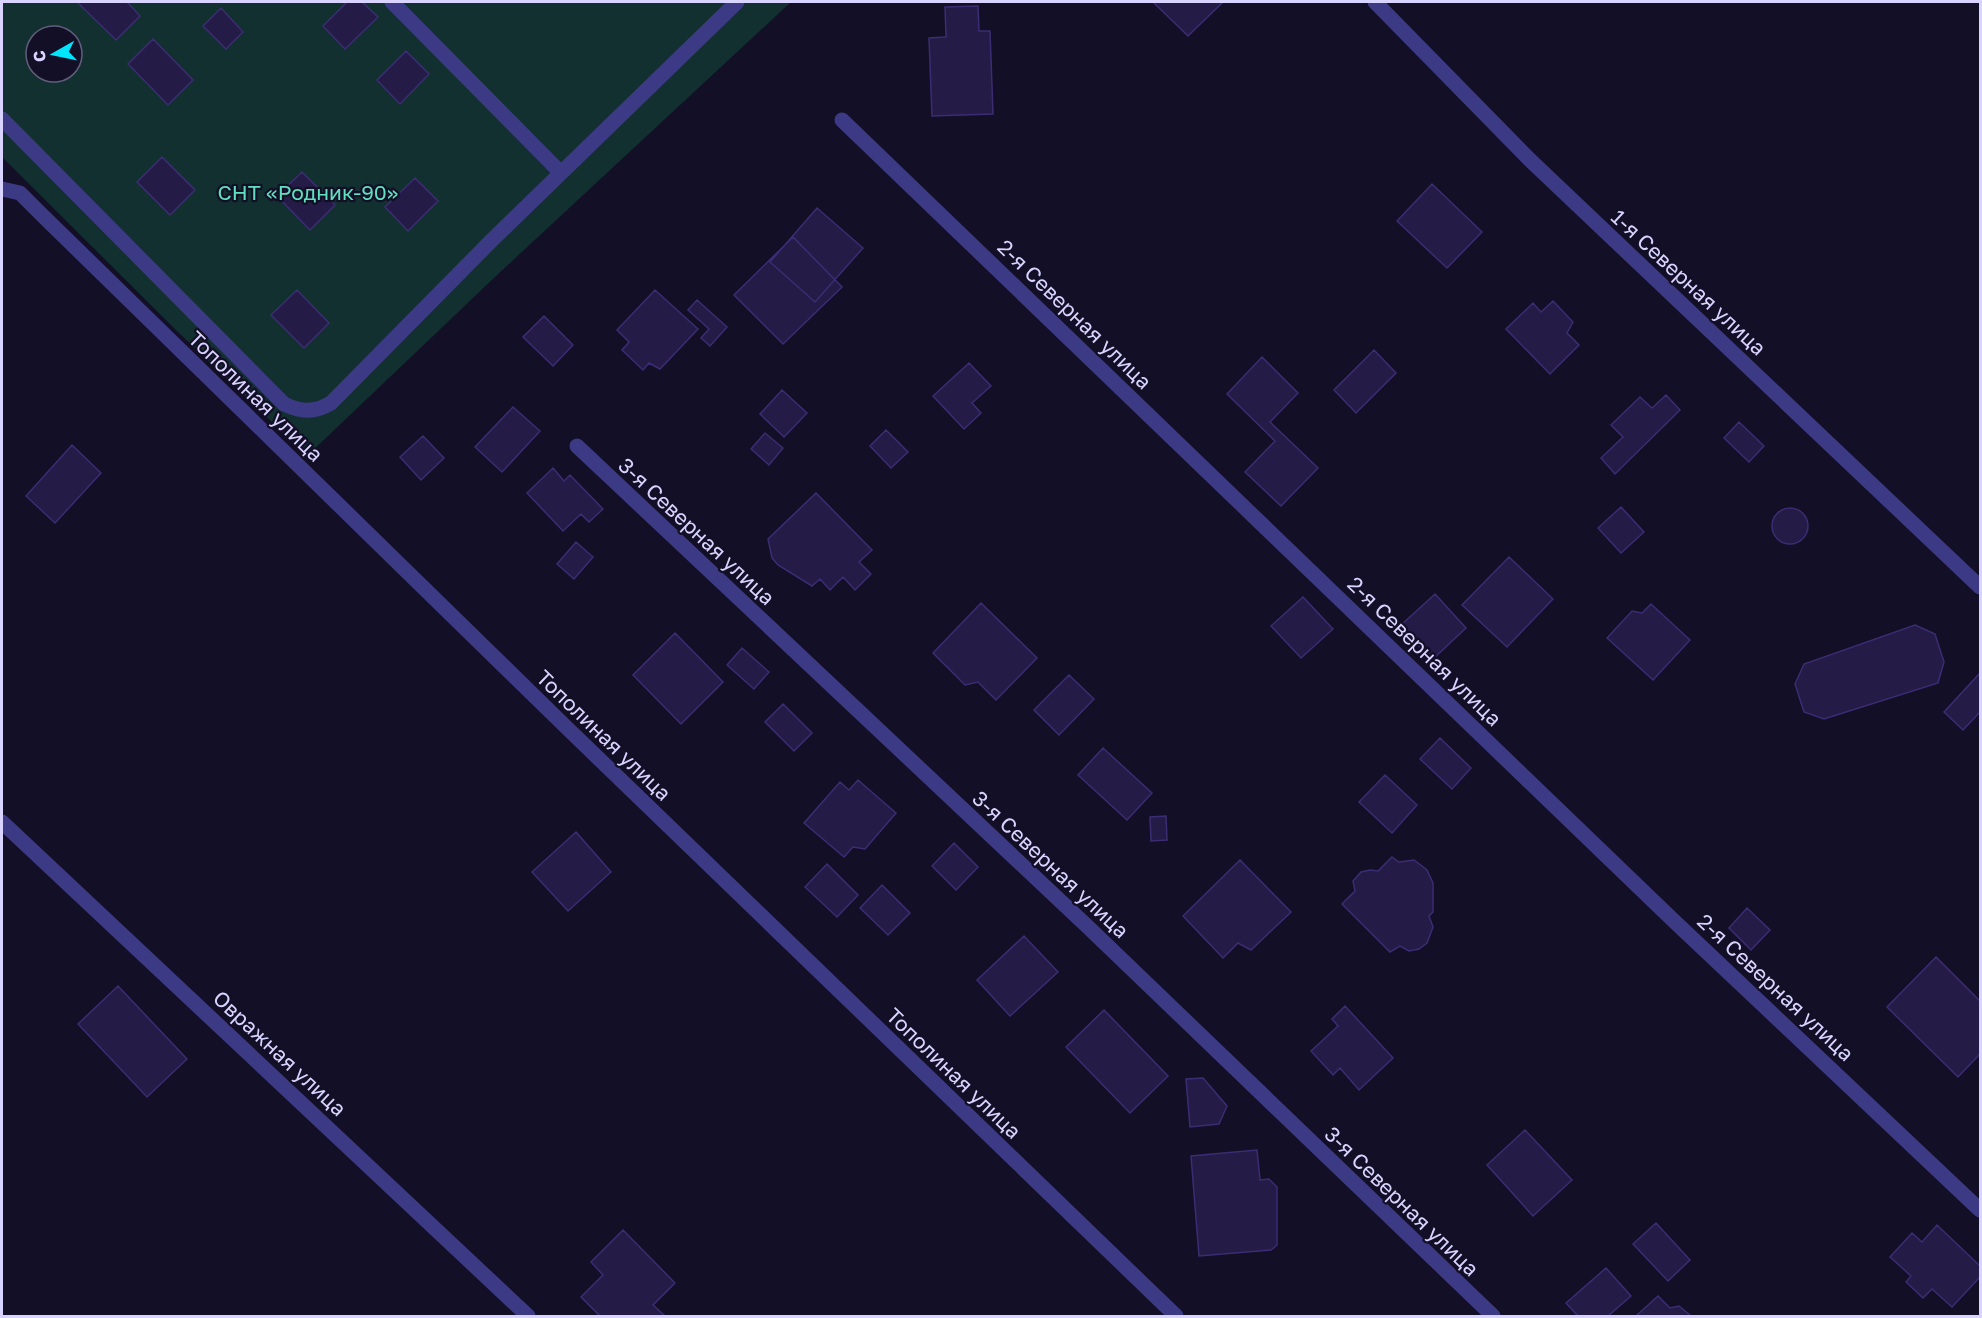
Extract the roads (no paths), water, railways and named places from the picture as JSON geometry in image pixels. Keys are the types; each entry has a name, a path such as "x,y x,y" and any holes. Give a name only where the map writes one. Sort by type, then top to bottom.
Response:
{"street":[{"path":"392,2 561,173"},
{"path":"2,119 284,404 298,410 310,411 331,403 561,173 737,2"},
{"name":"1-я Северная улица","path":"1375,2 1530,160 1980,587"},
{"name":"2-я Северная улица","path":"842,120 1657,904 1980,1210"},
{"name":"Тополиная улица","path":"2,189 20,193 548,710 1176,1317"},
{"name":"3-я Северная улица","path":"576,446 1097,935 1493,1317"},
{"name":"Овражная улица","path":"2,822 528,1317"}],"park label":[{"name":"СНТ «Родник-90»","path":"308,192"}]}
